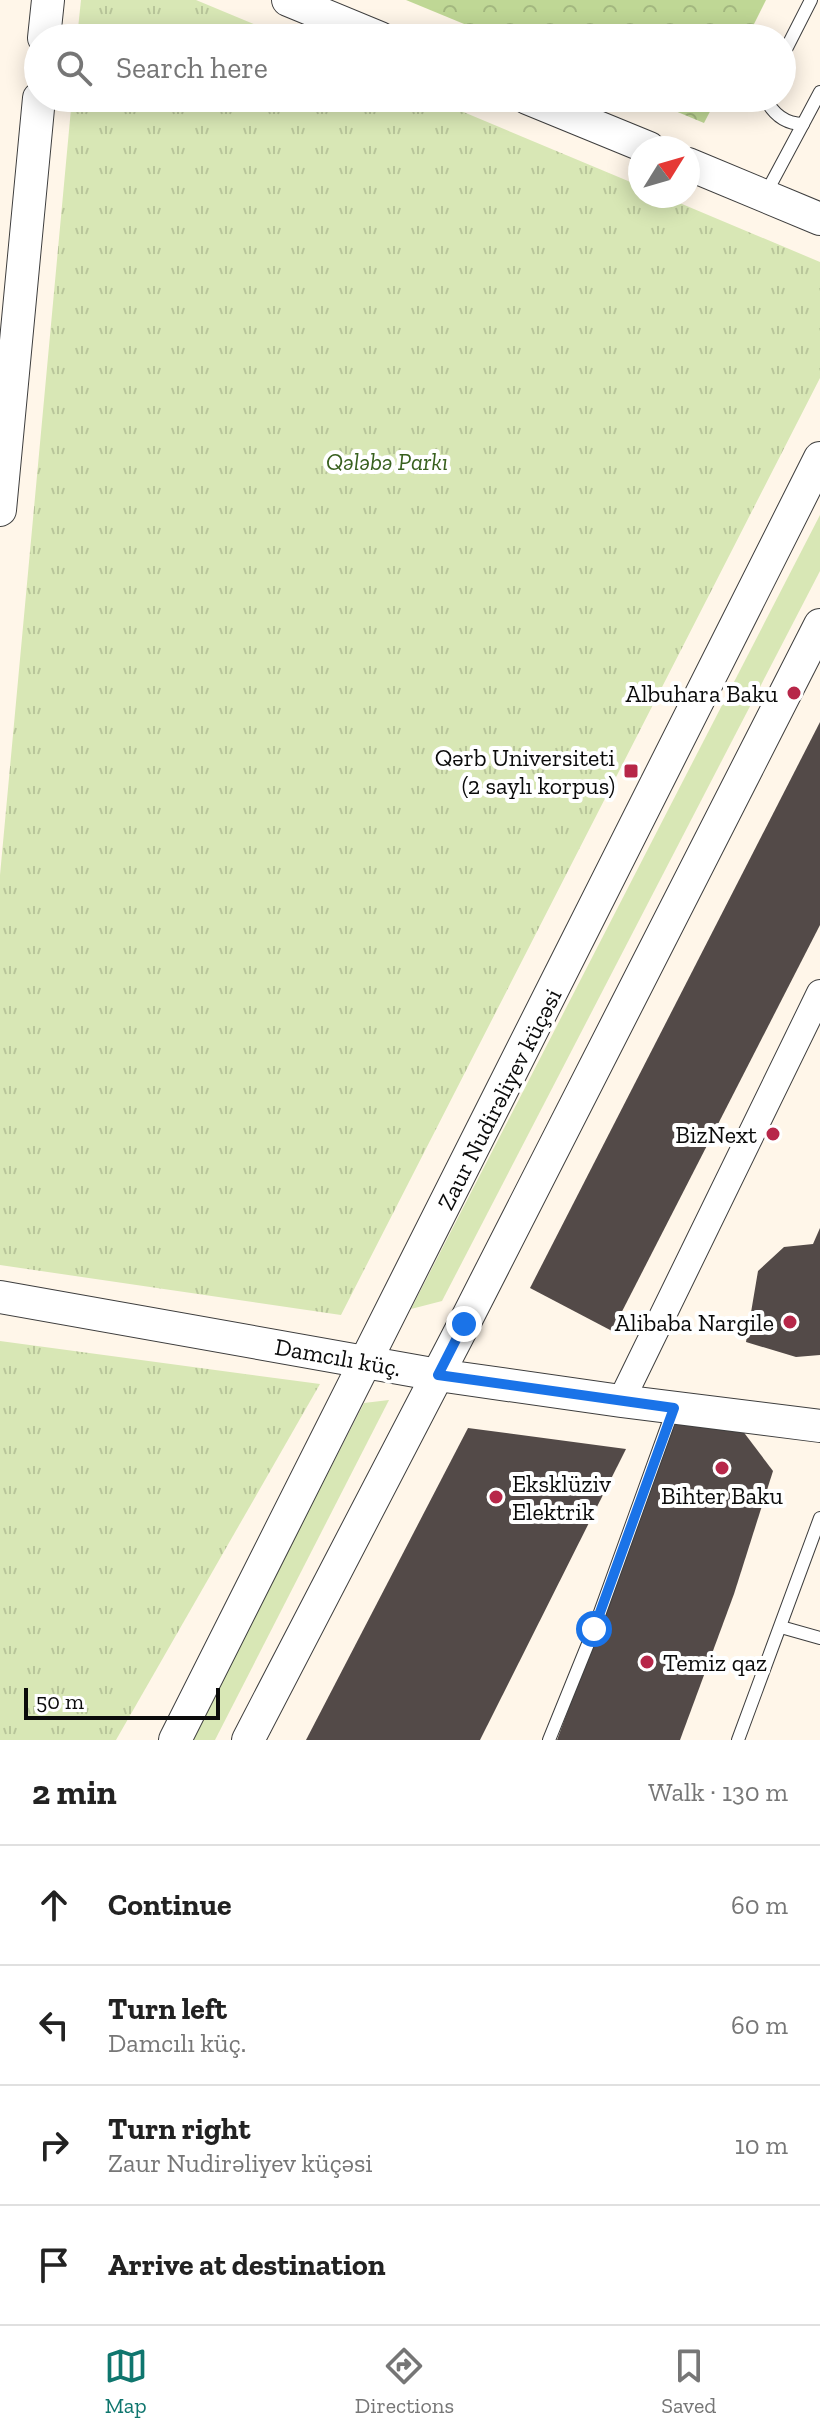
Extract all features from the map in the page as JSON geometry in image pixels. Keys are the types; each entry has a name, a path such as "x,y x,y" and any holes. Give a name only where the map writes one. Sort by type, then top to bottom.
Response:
{"street":[{"path":"45,24 48,0"},
{"path":"288,0 346,24"},
{"path":"0,510 38,112"},
{"path":"561,112 628,139"},
{"path":"700,169 820,219"},
{"name":"Zaur Nudirəliyev küçəsi","path":"175,1740 820,458"},
{"path":"248,1740 438,1375 820,625"},
{"path":"621,1401 820,993"},
{"name":"Damcılı küç.","path":"0,1297 438,1375 820,1426"}],"lane":[{"path":"796,29 811,0"},
{"path":"765,196 820,92"},
{"path":"776,112 787,122 803,124"},
{"path":"549,1740 594,1629 674,1408"},
{"path":"738,1740 820,1518"},
{"path":"781,1627 820,1638"}],"green space":[{"path":"81,0 196,0 253,24 78,24"},
{"path":"406,0 766,0 754,24 464,24"},
{"name":"Qələbə Parkı","path":"71,112 463,112 628,181 628,208 692,208 820,262 820,378 341,1315 0,1265 0,875"},
{"path":"678,112 710,112 704,123"},
{"path":"820,515 820,571 442,1301 411,1309"},
{"path":"0,1341 320,1384 116,1740 0,1740"},
{"path":"389,1400 215,1740 191,1740 364,1403"}],"building":[{"path":"820,722 820,925 612,1331 530,1288"},
{"path":"820,1228 820,1355 796,1357 746,1342 758,1271 784,1247 813,1244"},
{"path":"675,1418 739,1426 773,1471 734,1594 680,1740 557,1740"},
{"path":"468,1428 626,1449 480,1740 306,1740"}],"place":[{"name":"Albuhara Baku","path":"794,693"},
{"name":"Qərb Universiteti (2 saylı korpus)","path":"631,771"},
{"name":"BizNext","path":"773,1134"},
{"name":"Alibaba Nargile","path":"790,1322"},
{"name":"Bihter Baku","path":"722,1468"},
{"name":"Eksklüziv Elektrik","path":"496,1497"},
{"name":"Temiz qaz","path":"647,1662"}],"route":[{"path":"464,1324 438,1375 674,1408 594,1629"}]}
